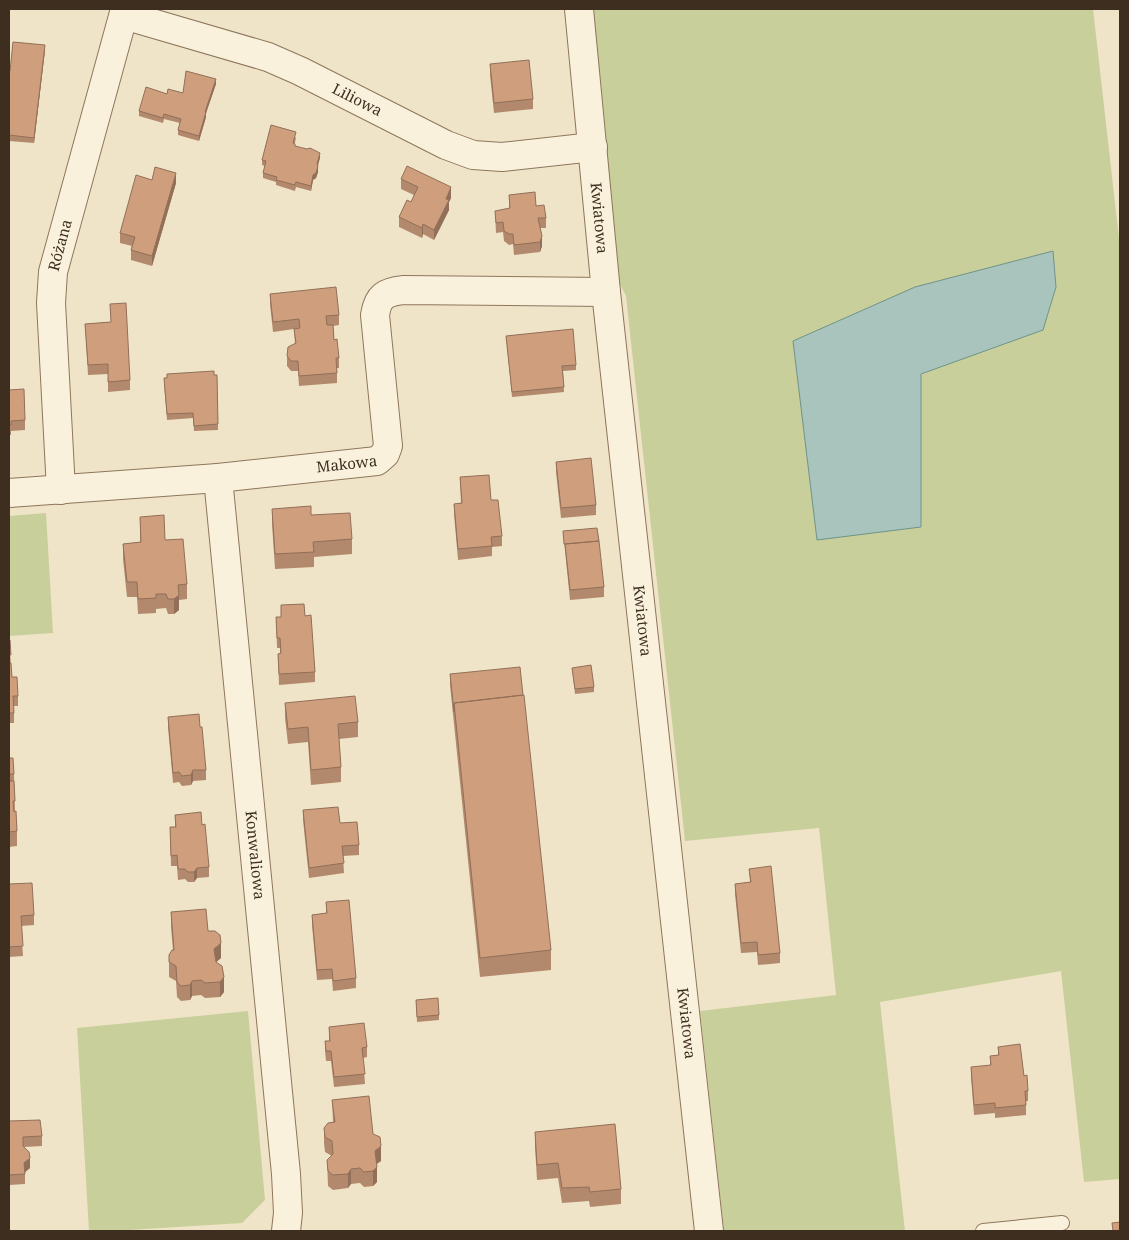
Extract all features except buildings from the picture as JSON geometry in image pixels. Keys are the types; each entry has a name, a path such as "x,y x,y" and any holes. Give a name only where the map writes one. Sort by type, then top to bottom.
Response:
{"street":[{"name":"Kwiatowa","path":"580,9 606,292 710,1231"},
{"name":"Liliowa","path":"125,12 268,57 446,144 473,155 502,157 593,147"},
{"name":"Różana","path":"61,490 51,303 53,272 125,12"},
{"name":"Makowa","path":"9,493 218,478 368,464 377,461 385,454 388,446 375,315 377,304 383,296 392,291 413,290 606,292"},
{"name":"Konwaliowa","path":"218,478 285,1164 288,1213 286,1231"}],"lane":[{"path":"984,1231 1062,1223"}],"green space":[{"path":"589,9 1093,9 1120,247 1120,1179 1084,1182 1061,971 880,1002 905,1231 724,1231 700,1011 836,995 819,828 685,841 626,296 615,274"},
{"path":"46,513 53,633 9,636 9,516"},
{"path":"248,1011 265,1200 242,1223 89,1231 77,1028"}],"water":[{"path":"1053,251 1056,287 1043,330 921,374 921,527 817,540 793,341 915,287"}]}
